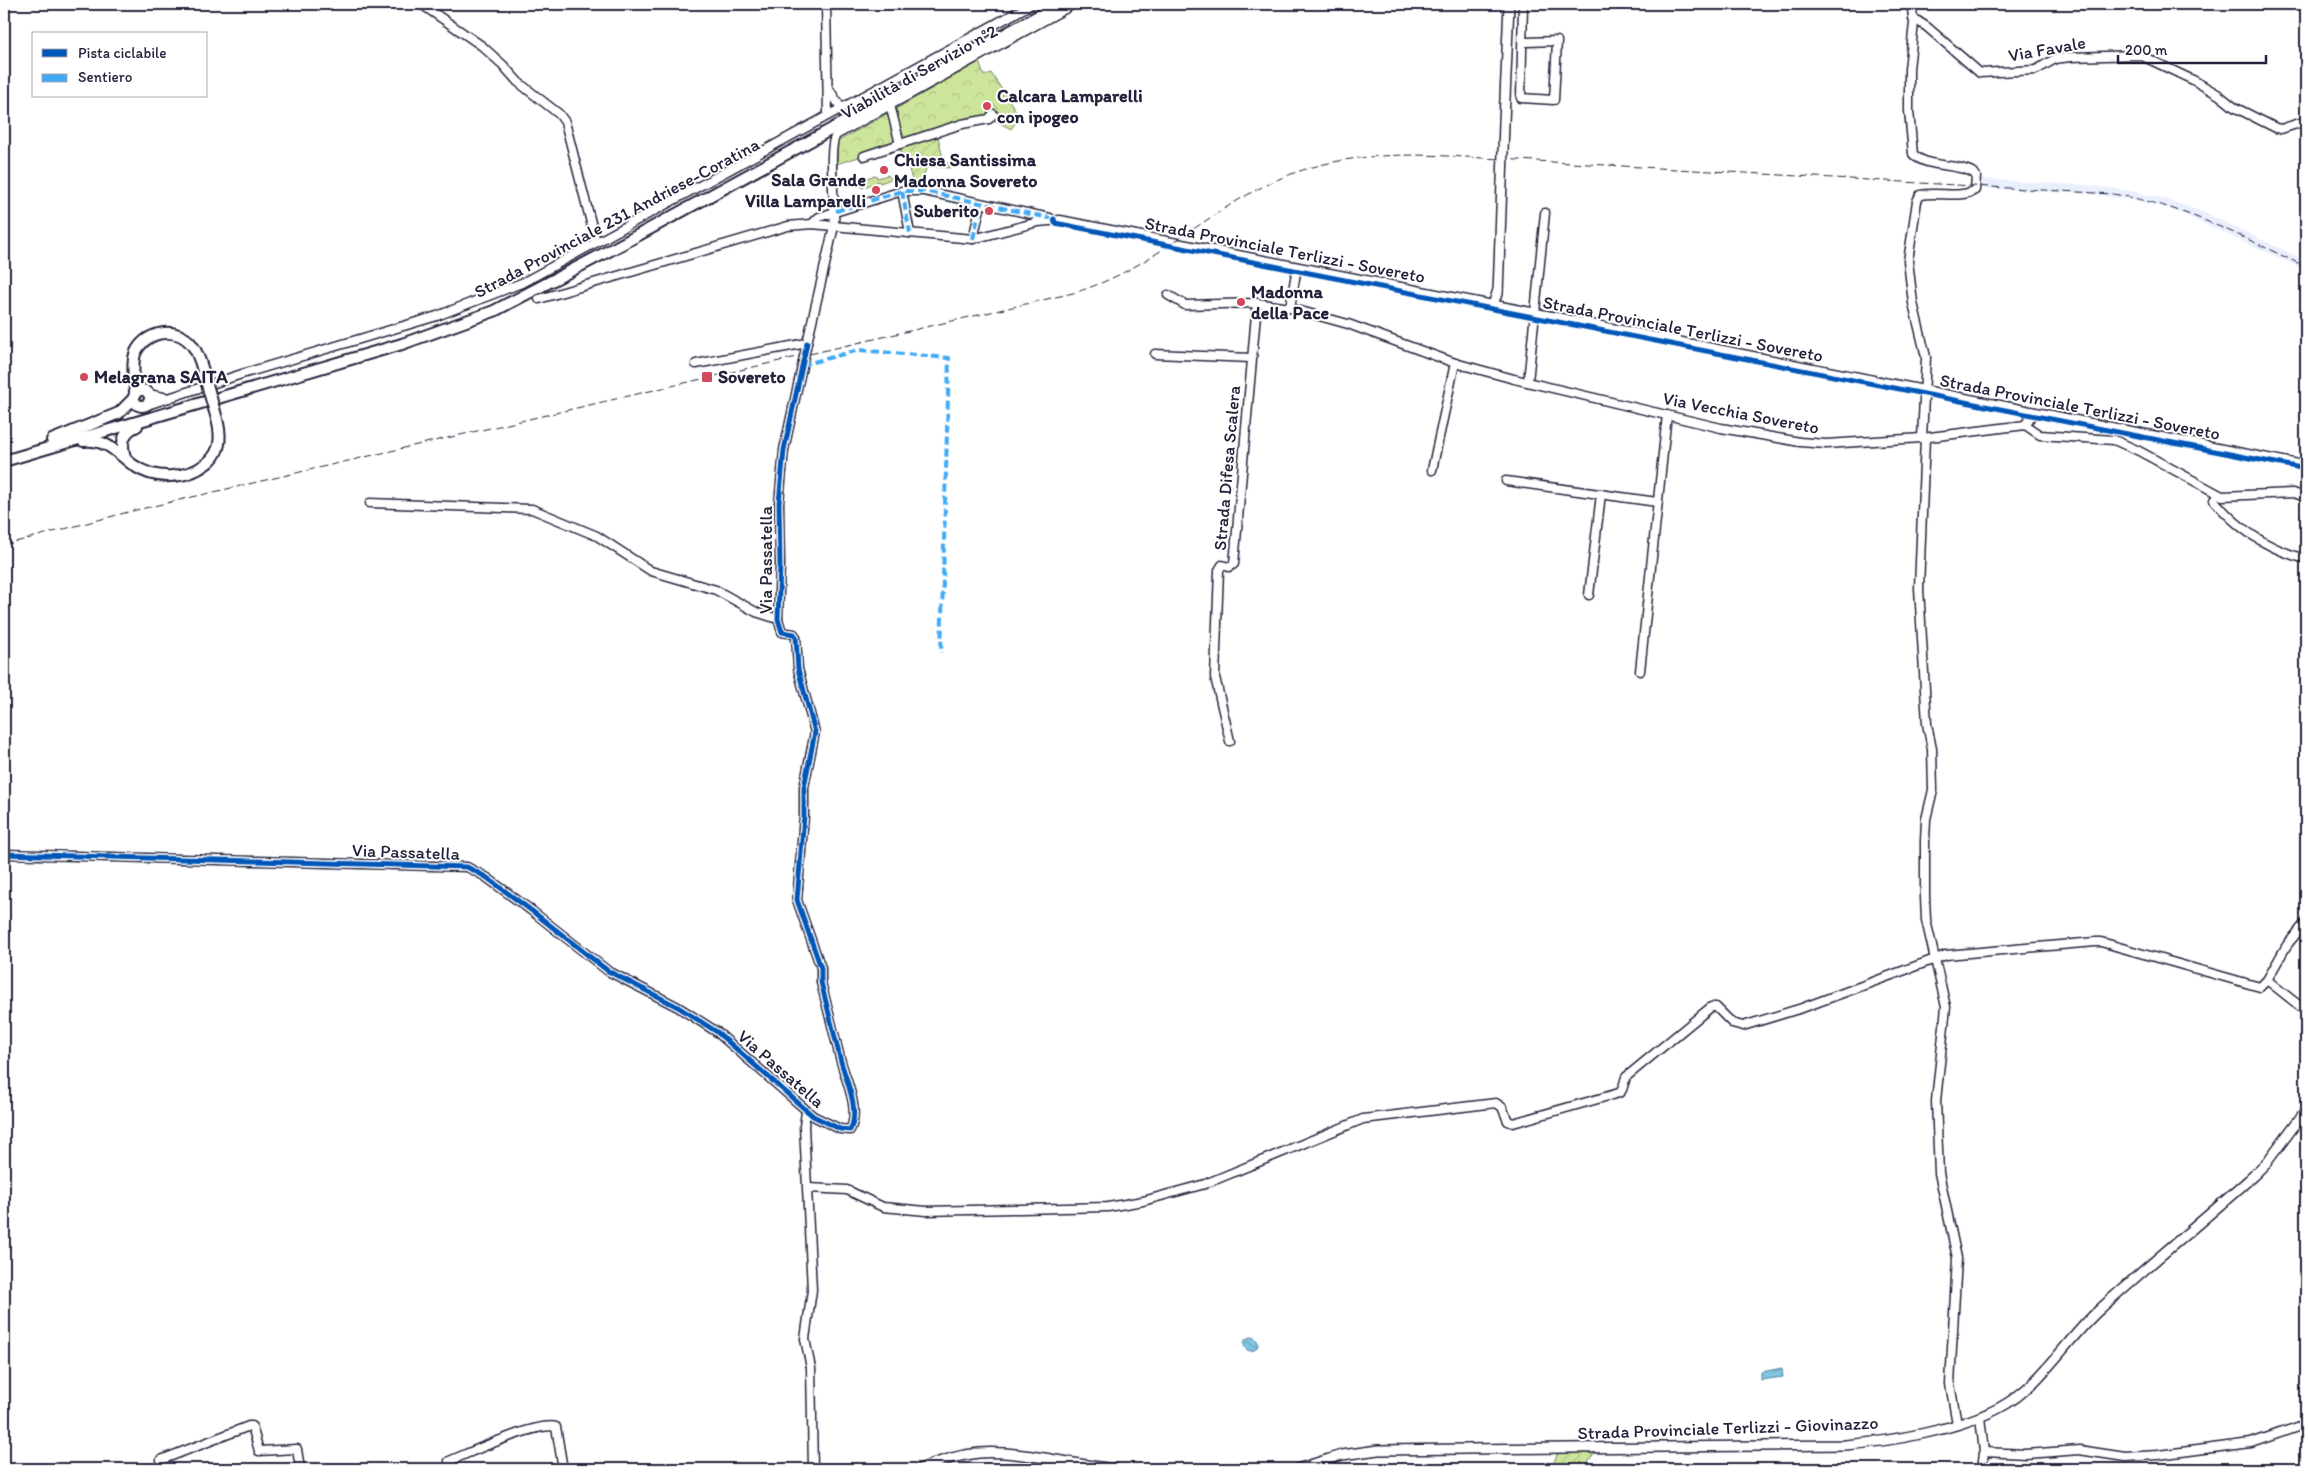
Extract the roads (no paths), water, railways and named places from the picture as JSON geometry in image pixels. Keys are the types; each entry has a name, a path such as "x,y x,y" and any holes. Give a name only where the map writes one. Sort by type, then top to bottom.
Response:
{"highway":[{"name":"Strada Provinciale 231 Andriese-Coratina","path":"4,454 401,338 491,305 581,259 1048,4"},
{"name":"Strada Provinciale 231 Andriese-Coratina","path":"4,461 402,344 494,311 622,244 1060,4"},
{"path":"17,457 90,441 109,446 142,470 158,475 179,475 197,470 211,460 219,446 220,432 198,354 192,344 183,336 171,333 154,335 142,344 134,360 135,374 141,394 138,406 144,406"},
{"path":"52,440 120,412 141,394"},
{"path":"125,458 122,443 130,429 185,408"}],"main road":[{"path":"1497,306 1509,4"},
{"name":"Strada Provinciale Terlizzi - Sovereto","path":"1497,306 2306,466"},
{"name":"Strada Provinciale Terlizzi - Giovinazzo","path":"1297,1469 1342,1456 1378,1450 1845,1445 1895,1439 1980,1417 2016,1397 2036,1380 2098,1310 2253,1176 2267,1162 2306,1110"},
{"path":"920,1469 953,1457 979,1453 1005,1454 1116,1469"}],"street":[{"path":"421,4 482,46 518,82 559,114 565,122 596,242"},
{"path":"826,4 828,115"},
{"path":"144,406 242,374 438,316 524,282 1032,4"},
{"name":"Viabilità di Servizio n°2","path":"833,140 838,134 1074,4"},
{"path":"1523,4 1521,98 1554,100 1557,41 1526,42"},
{"path":"1911,4 1913,18 1909,111 1914,154 1918,159 1928,162 1967,169 1974,173 1976,182 1975,190 1969,194 1929,193 1920,195 1917,201 1908,261 1913,303 1926,357 1919,588 1927,724 1932,750 1933,790 1926,819 1924,841 1925,896 1926,920 1946,1007 1936,1101 1939,1172 1957,1258 1950,1384 1956,1424"},
{"name":"Via Favale","path":"1913,18 1928,27 1980,73 2036,70 2055,59 2070,57 2140,55 2192,80 2219,95 2234,107 2276,128 2281,129 2306,121"},
{"path":"829,89 841,108"},
{"path":"890,105 900,144"},
{"path":"864,156 962,124 989,119 993,114"},
{"name":"Via Passatella","path":"4,854 467,867 486,877 608,971 678,1006 717,1032 806,1112 844,1131 848,1131 852,1127 850,1084 841,1062 821,982 821,968 798,900 804,788 815,732 798,669 796,637 794,634 782,632 778,619 779,503 784,450 834,226 836,212 833,140"},
{"path":"902,191 910,233"},
{"path":"540,300 788,226 812,224 820,217 902,191 924,191 1054,219"},
{"path":"973,239 981,204"},
{"path":"1528,382 1545,213"},
{"name":"Strada Provinciale Terlizzi - Sovereto","path":"812,224 973,239 1054,219 1497,306"},
{"path":"1290,308 1297,267"},
{"name":"Via Vecchia Sovereto","path":"1168,295 1185,305 1257,303 1290,308 1348,324 1455,363 1729,429 1800,442 1826,444 1923,438 2025,425"},
{"name":"Strada Difesa Scalera","path":"1230,741 1215,677 1219,570 1222,565 1229,566 1234,564 1257,303"},
{"path":"696,364 807,344"},
{"path":"1155,354 1251,358"},
{"path":"1432,470 1455,363"},
{"path":"141,394 173,398"},
{"path":"2034,412 2025,425 2040,435 2114,440 2139,451 2222,496 2292,493 2306,497"},
{"path":"1640,671 1667,414"},
{"path":"1506,482 1657,502"},
{"path":"1590,595 1601,494"},
{"path":"2214,500 2222,510 2263,544 2276,550 2306,558"},
{"path":"370,503 532,509 597,536 652,571 716,590 756,612 778,619"},
{"path":"808,1188 847,1190 883,1206 926,1211 1108,1207 1144,1201 1205,1184 1363,1119 1496,1103 1501,1105 1507,1119 1513,1124 1619,1093 1622,1090 1626,1077 1710,1007 1716,1007 1732,1023 1743,1026 1802,1008 1953,953 2102,942 2260,988 2267,980 2287,945 2306,922"},
{"path":"2267,980 2306,1010"},
{"path":"806,1112 804,1126 808,1188 807,1228 812,1290 806,1339 811,1368 813,1469"},
{"path":"1980,1417 1984,1452 1982,1469"},
{"path":"1984,1452 2026,1454 2079,1450 2125,1457 2158,1455 2251,1442 2306,1424"},
{"path":"449,1461 522,1432 550,1425 556,1427 563,1469"},
{"path":"161,1460 252,1426 259,1451 297,1449 300,1469"}],"water":[{"path":"1248,1337 1254,1337 1258,1344 1254,1351 1248,1351 1244,1347 1244,1341"},
{"path":"1782,1368 1783,1377 1761,1380 1761,1372"}],"railway":[{"path":"4,545 132,511 1073,293 1125,272 1239,199 1286,176 1308,168 1377,156 1448,156 2113,194 2163,206 2212,223 2306,267"}],"place":[{"name":"Calcara Lamparelli con ipogeo","path":"987,106"},
{"name":"Chiesa Santissima Madonna Sovereto","path":"884,170"},
{"name":"Sala Grande Villa Lamparelli","path":"876,190"},
{"name":"Suberito","path":"989,211"},
{"name":"Madonna della Pace","path":"1241,302"},
{"name":"Melagrana SAITA","path":"84,377"},
{"name":"Sovereto","path":"707,377"}]}
